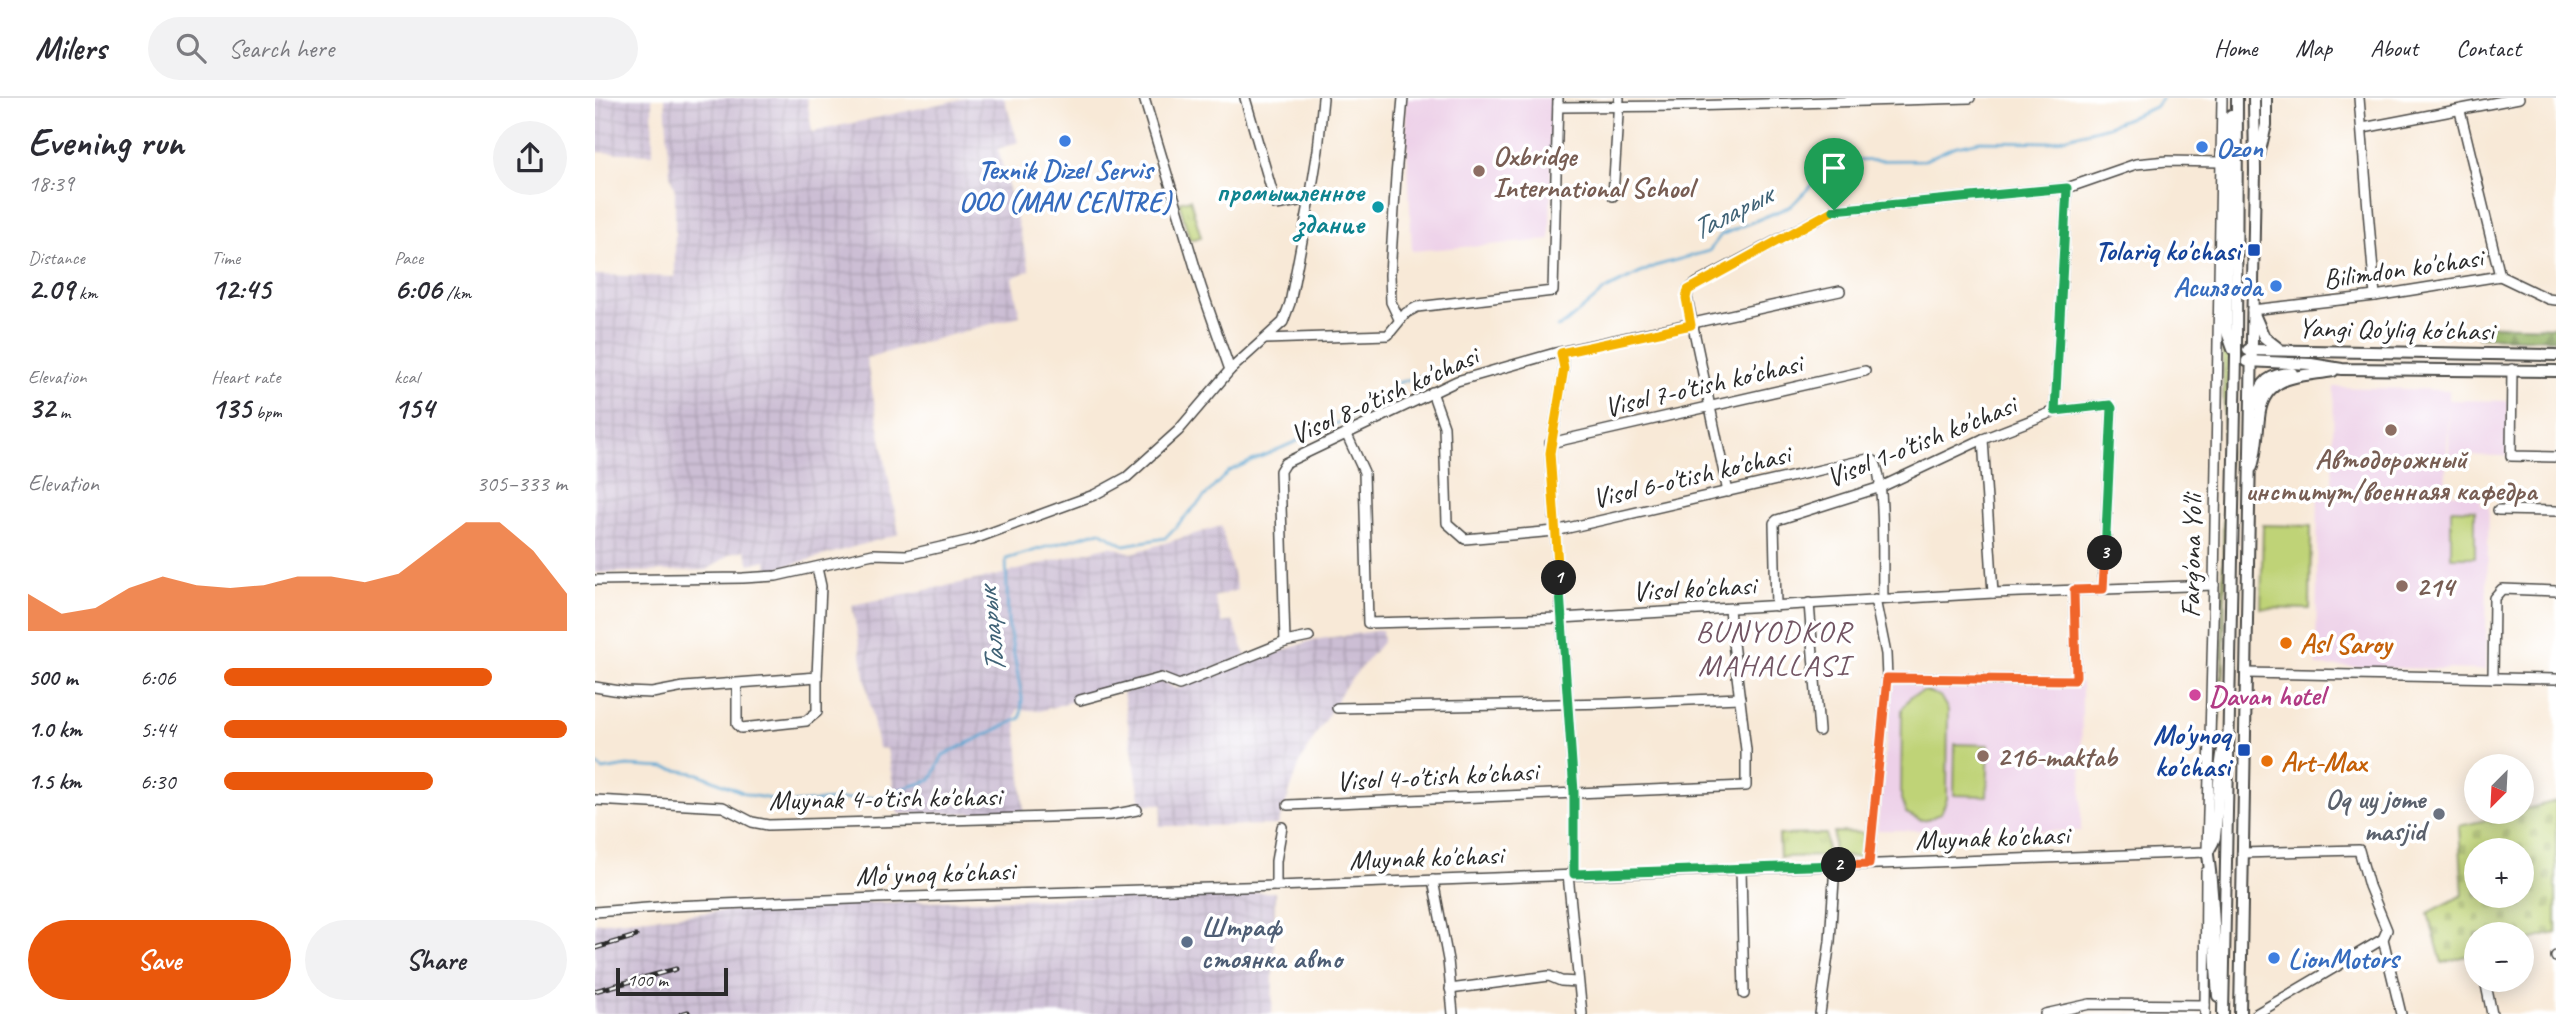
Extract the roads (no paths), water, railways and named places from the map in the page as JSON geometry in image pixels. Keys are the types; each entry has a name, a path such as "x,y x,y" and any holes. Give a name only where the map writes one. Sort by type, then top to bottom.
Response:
{"main road":[{"name":"Farg'ona Yo'li","path":"2221,1014 2236,356 2226,329 2229,136 2236,98"},
{"name":"Farg'ona Yo'li","path":"2240,1014 2255,171 2254,98"},
{"path":"2255,171 2266,125 2266,98"},
{"path":"2252,310 2264,337 2281,349"},
{"name":"Yangi Qo'yliq ko'chasi","path":"2236,356 2252,349 2556,355"},
{"path":"2236,356 2251,363"},
{"name":"Yangi Qo'yliq ko'chasi","path":"2251,363 2311,364 2342,369 2556,371"},
{"path":"2249,480 2257,401 2262,385 2278,374 2342,369"},
{"path":"2221,1014 2214,958 2213,885 2207,852 2215,836 2218,769 2229,724"}],"street":[{"path":"1145,98 1201,287 1230,370"},
{"path":"1245,98 1276,205 1310,199"},
{"path":"595,580 743,579 776,576 873,554 907,555 971,540 1106,489 1128,477 1158,451 1230,370 1279,327 1289,309 1318,150 1323,98"},
{"path":"1399,319 1391,302 1390,275 1403,98"},
{"path":"1265,339 1388,335 1399,319 1417,307 1553,291 1558,102 1970,98"},
{"name":"Farg'ona Yo'li","path":"2205,1010 2221,98"},
{"path":"2359,98 2375,296"},
{"path":"2363,128 2519,98"},
{"path":"1613,196 1619,103"},
{"path":"2460,111 2500,276"},
{"path":"1728,492 1691,325 1686,298 1688,290 1834,210 2067,188 2136,164 2167,160 2220,162"},
{"path":"2055,411 2067,188"},
{"name":"Bilimdon ko'chasi","path":"2252,310 2375,296 2500,276 2548,299 2556,300"},
{"name":"Visol 8-o'tish ko'chasi","path":"1285,642 1280,471 1285,463 1457,381 1561,353 1840,291"},
{"path":"1561,353 1564,368 1550,443 1574,792 1571,874 1577,982 1582,1014"},
{"path":"2512,369 2511,456 2556,457"},
{"name":"Visol 7-o'tish ko'chasi","path":"1550,443 1865,371"},
{"name":"Visol 6-o'tish ko'chasi","path":"1432,392 1444,426 1446,514 1449,526 1465,539 1555,531 1868,459 1874,461 1877,466 1881,487"},
{"name":"Visol 1-o'tish ko'chasi","path":"1776,606 1775,522 1881,487 1983,439 2055,411 2110,405 2112,408 2103,589"},
{"name":"Visol ko'chasi","path":"1346,435 1364,472 1368,623 1561,618 1993,593 2214,586"},
{"path":"1983,439 1993,593"},
{"path":"1869,864 1887,678 1879,599 1881,487"},
{"path":"2498,510 2556,510"},
{"path":"737,684 737,724 741,729 806,721 815,716 821,586 817,568"},
{"path":"2493,678 2494,598 2502,589 2556,591"},
{"path":"1887,678 2074,680 2074,590"},
{"path":"1809,603 1819,731"},
{"name":"Visol 4-o'tish ko'chasi","path":"1288,805 1746,786 1746,750 1729,610"},
{"path":"1080,700 1161,678 1179,685 1285,642 1309,637"},
{"path":"2246,673 2556,680"},
{"path":"595,687 640,693 817,677"},
{"path":"1337,708 1740,698"},
{"name":"Muynak 4-o'tish ko'chasi","path":"595,800 723,807 752,822 768,825 1087,816 1137,810"},
{"path":"1276,886 1276,861 1282,827"},
{"path":"2242,853 2359,850 2369,886 2387,930 2383,939 2256,1014"},
{"name":"Muynak ko'chasi","path":"1276,886 2207,852"},
{"path":"1820,1014 1829,952 1835,865"},
{"path":"1741,869 1744,994"},
{"path":"1433,880 1448,960 1453,1014"},
{"name":"Moʻynoq ko'chasi","path":"595,912 768,902 1276,886"},
{"path":"2383,939 2401,1014"},
{"path":"1450,989 1549,976 1561,981 1577,982"},
{"path":"2487,992 2492,1014"},
{"path":"2045,1014 2089,1004 2205,1010"}],"waterway":[{"name":"Таларык","path":"1557,327 1566,323 1605,290 1655,266 1709,251 1721,235 1791,206 1835,161 1925,160 1953,147 1980,141 2049,142 2108,126 2155,107 2162,98"},
{"name":"Таларык","path":"595,763 603,770 627,766 665,768 699,774 749,795 794,803 877,797 931,780 943,755 1021,718 1022,698 1008,622 1006,559 1100,531 1124,545 1165,538 1229,471 1372,408 1397,383 1465,364"}],"railway":[{"path":"595,948 636,936"},
{"path":"595,991 676,969"},
{"path":"681,1014 688,1012"}],"place":[{"name":"Texnik Dizel Servis OOO (MAN CENTRE)","path":"1065,141"},
{"name":"Ozon","path":"2202,147"},
{"name":"Oxbridge International School","path":"1479,171"},
{"name":"промышленное здание","path":"1378,207"},
{"name":"Tolariq ko'chasi","path":"2254,250"},
{"name":"Асилзода","path":"2276,286"},
{"name":"Автодорожный институт/военнаяя кафедра","path":"2391,430"},
{"name":"214","path":"2402,586"},
{"name":"Asl Saroy","path":"2286,643"},
{"name":"Davan hotel","path":"2195,695"},
{"name":"Mo'ynoq ko'chasi","path":"2244,750"},
{"name":"216-maktab","path":"1983,756"},
{"name":"Art-Max","path":"2267,761"},
{"name":"Oq uy jome masjid","path":"2439,814"},
{"name":"Штраф стоянка авто","path":"1187,942"},
{"name":"LionMotors","path":"2274,958"}],"district":[{"name":"BUNYODKOR MAHALLASI","path":"1774,648"}]}
